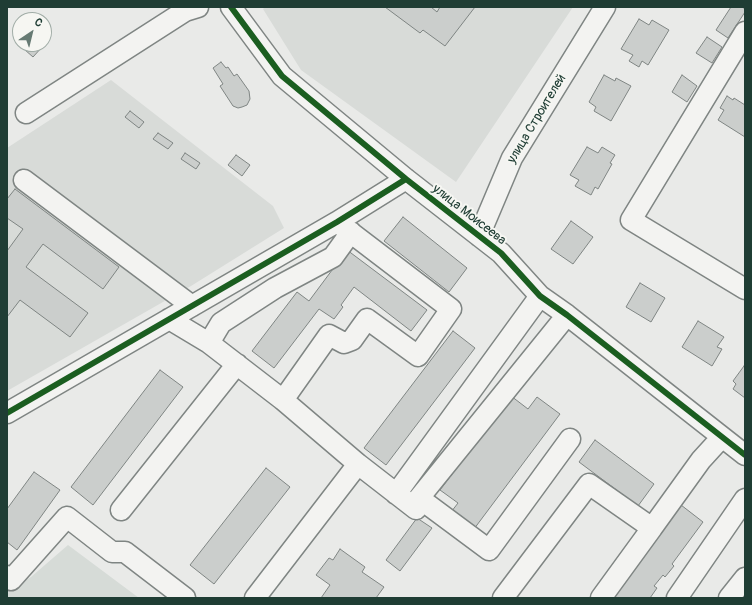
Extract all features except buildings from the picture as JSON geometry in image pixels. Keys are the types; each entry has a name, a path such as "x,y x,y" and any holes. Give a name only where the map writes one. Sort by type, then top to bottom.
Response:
{"street":[{"path":"26,113 184,11 198,7"},
{"name":"улица Моисеева","path":"231,7 282,76 406,179 479,236 500,254 540,296 567,315 745,455"},
{"name":"улица Строителей","path":"479,236 512,158 605,7"},
{"path":"745,32 631,220 745,289"},
{"path":"7,413 192,306 344,227 406,179"},
{"path":"24,180 192,306"},
{"path":"209,344 221,323 275,288 333,257 344,227"},
{"path":"283,400 329,335 344,343 352,340 366,319 418,356 451,309 344,227"},
{"path":"396,494 540,296"},
{"path":"169,319 209,344 237,364 283,400 358,464 416,509 419,498 567,315"},
{"path":"121,510 237,364"},
{"path":"601,598 701,460 722,438"},
{"path":"419,498 489,550 570,439"},
{"path":"255,598 358,464"},
{"path":"504,598 589,484 652,528"},
{"path":"677,598 745,499"},
{"path":"7,576 11,580 67,517 112,552 125,552 185,598"},
{"path":"729,598 745,578"}],"shaded area":[{"path":"265,7 573,7 456,182 301,70 263,9"},
{"path":"111,80 273,206 284,228 191,286 7,391 7,148"},
{"path":"68,545 139,598 7,598 7,594 13,587 31,577"}],"cycle path":[{"path":"231,7 282,76 406,179 501,253 540,296 567,315 745,455"},
{"path":"7,413 337,222 406,179"}]}
